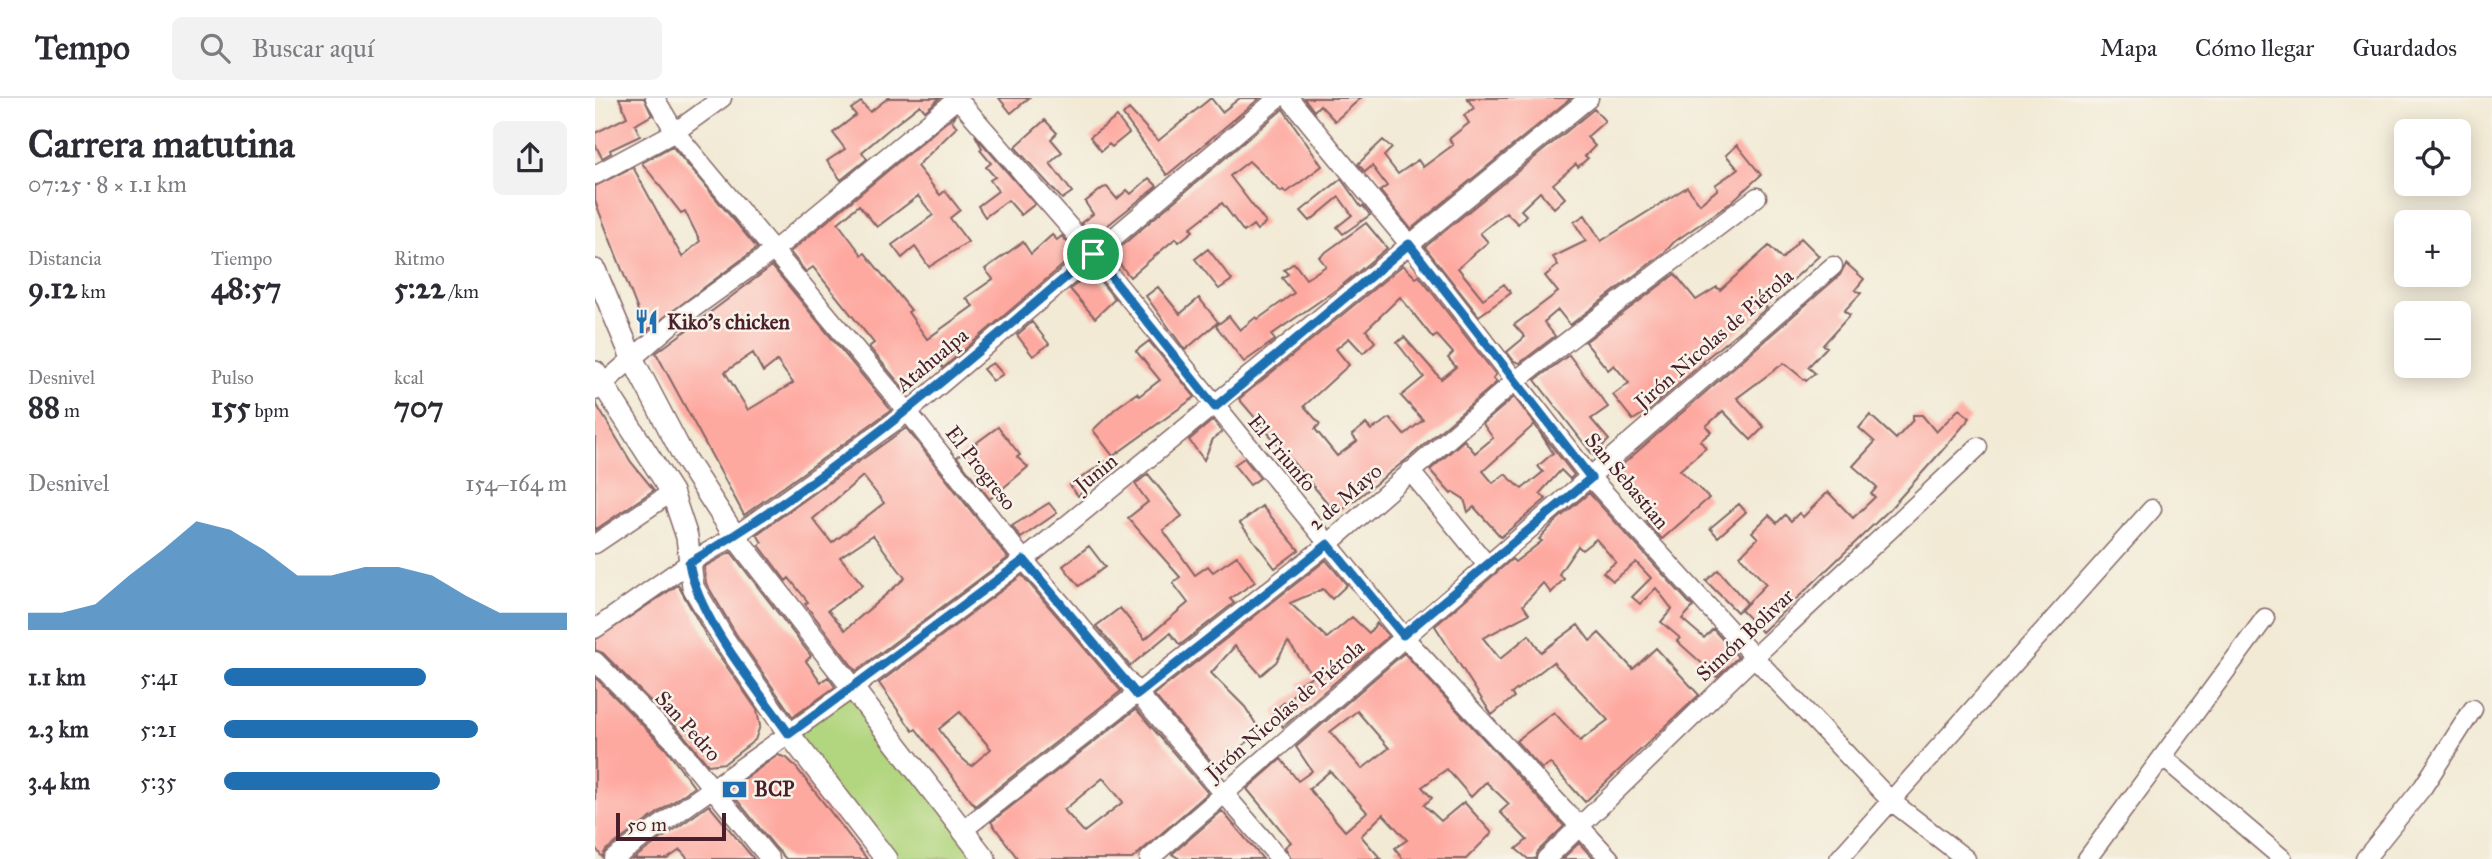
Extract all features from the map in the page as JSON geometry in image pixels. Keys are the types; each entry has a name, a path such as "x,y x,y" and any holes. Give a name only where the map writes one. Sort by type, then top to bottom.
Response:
{"main road":[{"path":"595,270 632,358 685,459 735,536 985,859"},
{"path":"597,383 672,492 687,537 693,587 725,641 789,734 886,859"}],"street":[{"name":"El Progreso","path":"655,98 675,132 908,412 1024,560 1280,859"},
{"path":"595,175 675,132 722,98"},
{"path":"597,383 673,323 773,251 958,98"},
{"name":"El Triunfo","path":"958,98 1093,254 1403,635 1610,859"},
{"name":"Atahualpa","path":"595,629 689,563 735,536 908,412 1278,98"},
{"name":"San Sebastian","path":"1289,98 1409,244 1591,478 1753,657 1891,801 1966,859"},
{"name":"Junin","path":"613,859 853,688 1024,560 1215,407 1589,98"},
{"name":"2 de Mayo","path":"963,831 1328,544 1515,381 1757,197"},
{"name":"Jirón Nicolas de Piérola","path":"1149,859 1403,635 1591,478 1833,266"},
{"name":"Simón Bolivar","path":"1546,859 1753,657 1978,447"},
{"path":"1410,471 1488,566"},
{"path":"595,544 672,492"},
{"path":"1839,859 2152,509"},
{"path":"2087,859 2265,618"},
{"name":"San Pedro","path":"595,661 673,740 770,859"},
{"path":"2365,859 2423,787 2452,746 2473,709"},
{"path":"2164,758 2283,859"}],"green space":[{"path":"853,688 985,859 886,859 789,734"}],"building":[{"path":"619,98 644,98 652,115 635,125 640,136 610,150 611,153 602,158 595,144 595,133 627,117"},
{"path":"888,98 940,98 925,111 920,105 888,130 862,152 867,159 841,180 827,161 845,149 833,133 856,115 851,109 861,102 870,112"},
{"path":"999,98 1029,98 1011,113"},
{"path":"1211,98 1222,112 1240,98 1260,98 1167,175 1123,115 1129,109 1158,141"},
{"path":"1304,98 1361,98 1335,121 1320,105 1314,111"},
{"path":"1467,98 1571,98 1411,229 1380,191 1387,186 1372,166 1365,172 1358,164 1383,140 1392,148 1384,156 1398,174 1418,160 1423,167 1453,145 1449,139 1469,123 1464,115 1474,108"},
{"path":"1283,109 1322,166 1286,193 1283,190 1281,192 1249,161 1230,176 1266,223 1257,230 1253,225 1244,232 1222,203 1190,228 1193,231 1179,242 1176,238 1130,277 1112,254"},
{"path":"1594,109 1605,121 1587,137 1595,146 1585,156 1588,158 1578,167 1576,164 1553,184 1565,198 1554,208 1540,192 1521,210 1526,215 1518,224 1506,212 1480,233 1488,242 1458,268 1483,299 1504,284 1511,293 1479,316 1425,247"},
{"path":"956,114 952,121 957,127 917,166 940,195 945,191 960,210 950,218 968,242 929,267 915,247 902,258 892,245 933,215 918,196 877,227 859,205 838,223 862,255 865,253 911,310 908,312 927,339 973,306 966,298 993,279 985,269 1023,242 1031,254 1052,235 1057,240 1062,236 1077,253 943,368 936,359 903,388 869,347 874,343 813,267 806,272 790,252"},
{"path":"1117,117 1129,133 1112,147 1109,144 1101,151 1090,137"},
{"path":"1045,120 1057,133 1051,139 1062,152 1050,163 1072,192 1062,199 1015,147"},
{"path":"975,135 1035,204 1021,215 1008,200 985,217 978,206 998,191 990,180 995,177 986,167 991,163 980,150 982,148"},
{"path":"1737,145 1761,175 1729,204 1674,242 1665,252 1570,325 1558,310 1544,322 1555,336 1520,363 1514,361 1507,352 1525,337 1514,325 1558,292 1545,276 1558,265 1553,257 1586,241 1574,222 1585,215 1601,241 1687,187 1700,204 1718,189 1715,185 1738,169 1726,155"},
{"path":"672,146 757,248 646,331 595,201 595,186 633,167 682,257 700,241 685,211 681,213 642,163"},
{"path":"1149,178 1157,186 1093,237 1081,223 1093,214 1085,202 1103,188 1107,187 1117,199 1127,190 1131,194"},
{"path":"1341,179 1370,215 1343,234 1337,227 1352,215 1339,197 1310,221 1301,211"},
{"path":"1366,223 1387,248 1340,287 1271,335 1275,340 1244,362 1216,326 1229,316 1240,330 1256,317 1258,319 1294,293 1282,278 1288,274 1284,270 1294,263 1306,279 1326,266 1319,257"},
{"path":"1801,238 1819,256 1765,306 1767,308 1649,410 1633,420 1613,395 1629,383 1614,365 1608,370 1585,342 1675,274 1696,300 1717,287 1720,290 1769,246 1782,259"},
{"path":"1208,249 1232,280 1219,289 1195,259"},
{"path":"1846,263 1864,279 1855,290 1861,293 1844,311 1850,315 1823,345 1827,347 1808,367 1815,373 1806,381 1784,363 1737,398 1764,427 1751,440 1723,411 1706,426 1711,432 1700,441 1706,448 1680,470 1709,498 1662,539 1646,521 1650,517 1615,476 1615,471 1840,275"},
{"path":"1403,265 1416,278 1419,276 1496,375 1493,378 1497,382 1411,456 1337,514 1239,399","holes":["1400,297 1433,338 1437,335 1453,353 1448,358 1456,367 1441,379 1404,337 1397,343 1424,377 1401,396 1423,420 1404,435 1390,418 1371,430 1366,424 1352,435 1357,441 1337,456 1315,429 1320,424 1304,406 1349,365 1336,349 1349,338 1363,353 1375,342 1366,330"]},
{"path":"772,266 891,410 744,515 656,353","holes":["753,353 763,372 777,361 793,383 748,410 725,372"]},
{"path":"1092,271 1115,299 1095,318 1070,289"},
{"path":"1158,287 1180,314 1199,298 1218,322 1185,350 1146,296"},
{"path":"1032,322 1049,344 1033,356 1017,335"},
{"path":"1149,341 1195,397 1113,456 1093,430 1116,408 1137,393 1139,396 1160,380 1136,351"},
{"path":"1569,355 1608,407 1591,419 1609,440 1593,455 1535,380"},
{"path":"993,363 1003,374 993,381 983,369"},
{"path":"1514,397 1535,424 1483,471 1493,483 1505,474 1522,489 1543,472 1538,466 1553,453 1535,425 1574,475 1570,479 1561,470 1540,493 1546,499 1501,537 1474,507 1468,512 1464,499 1453,492 1451,494 1430,470 1464,440 1475,453 1493,438 1483,424"},
{"path":"595,402 631,462 654,490 595,530"},
{"path":"1959,409 1970,418 1947,445 1889,510 1762,632 1741,610 1766,584 1740,556 1758,538 1752,532 1769,515 1777,523 1785,515 1791,521 1799,513 1803,517 1828,492 1853,518 1875,497 1871,494 1877,487 1853,466 1875,442 1859,428 1870,415 1896,439 1913,420 1913,415 1922,415 1936,432"},
{"path":"1213,420 1222,432 1213,439 1204,460 1189,440"},
{"path":"998,427 1020,455 1017,457 1028,467 990,499 957,457"},
{"path":"906,428 1008,558 856,671 805,604 808,602 789,578 786,581 759,545 762,543 757,534","holes":["863,476 884,503 832,543 813,519","873,535 905,578 845,630 828,610 863,585 840,557"]},
{"path":"1113,457 1116,460 1078,496 1070,485"},
{"path":"1244,458 1260,478 1250,485 1234,465"},
{"path":"1148,474 1182,516 1163,530 1195,575 1208,566 1213,572 1237,556 1255,582 1230,599 1234,603 1180,645 1170,633 1130,666 1096,626 1120,608 1145,639 1188,603 1173,583 1180,577 1128,518 1148,502 1135,484"},
{"path":"1589,493 1693,607 1682,619 1704,638 1713,629 1738,657 1717,677 1677,641 1680,638 1661,622 1672,609 1656,588 1640,604 1632,597 1651,578 1636,562 1613,581 1603,572 1616,562 1596,539 1582,550 1578,546 1559,574 1564,579 1551,593 1543,583 1523,605 1529,614 1483,638 1500,659 1529,635 1541,652 1578,625 1590,641 1599,633 1633,669 1656,648 1699,695 1585,802 1550,763 1542,769 1516,741 1554,712 1580,741 1608,720 1553,662 1511,694 1514,697 1492,715 1435,626 1512,559 1515,562 1542,541 1539,539 1557,520"},
{"path":"1049,503 1057,513 1021,538 1012,526"},
{"path":"1739,504 1746,512 1718,537 1710,528"},
{"path":"1262,506 1299,550 1275,568 1240,523"},
{"path":"1089,546 1105,567 1079,586 1063,566"},
{"path":"731,552 811,656 806,661 821,682 828,677 835,687 793,717 736,634 706,583 704,567"},
{"path":"1326,560 1347,585 1332,599 1323,589 1290,603 1327,638 1352,617 1369,633 1377,623 1389,636 1283,727 1273,712 1301,688 1298,684 1313,676 1288,642 1276,662 1261,675 1235,646 1211,673 1245,707 1261,732 1215,766 1154,695"},
{"path":"1718,570 1747,603 1737,612 1706,581"},
{"path":"1022,575 1121,691 975,806 916,729 913,731 879,683","holes":["960,712 991,749 971,766 957,754 939,729"]},
{"path":"678,585 709,641 757,710 760,726 755,740 725,763 708,765 681,732 603,653 595,650 595,640"},
{"path":"1404,653 1564,826 1538,851 1535,859 1528,859 1516,849 1527,840 1500,812 1509,804 1486,782 1471,797 1447,769 1422,787 1432,798 1424,805 1441,821 1464,802 1492,833 1466,859 1403,859 1395,848 1407,840 1383,814 1361,836 1381,859 1291,859 1285,847 1291,842 1247,789 1281,759 1298,781 1312,771 1296,747","holes":["1357,711 1389,748 1362,769 1330,732","1330,771 1367,812 1345,831 1309,789"]},
{"path":"595,677 665,748 694,787 606,850 602,857 595,847"},
{"path":"1136,709 1208,793 1132,859 1018,859 991,822","holes":["1103,778 1123,802 1084,832 1064,810"]},
{"path":"778,755 787,758 795,766 867,859 786,859 774,846 729,790"},
{"path":"709,805 754,859 688,859 680,850 667,859 633,859"},
{"path":"1222,811 1263,859 1180,859 1172,854"},
{"path":"1579,843 1594,859 1562,859"}],"place":[{"name":"Kiko's chicken","path":"647,322"},
{"name":"BCP","path":"734,789"}],"route":[{"path":"1409,244 1591,478 1403,635 1328,544 1137,695 1024,560 789,734 725,641 693,587 689,563 735,536 908,412 1093,254 1215,407 1409,244"}]}
